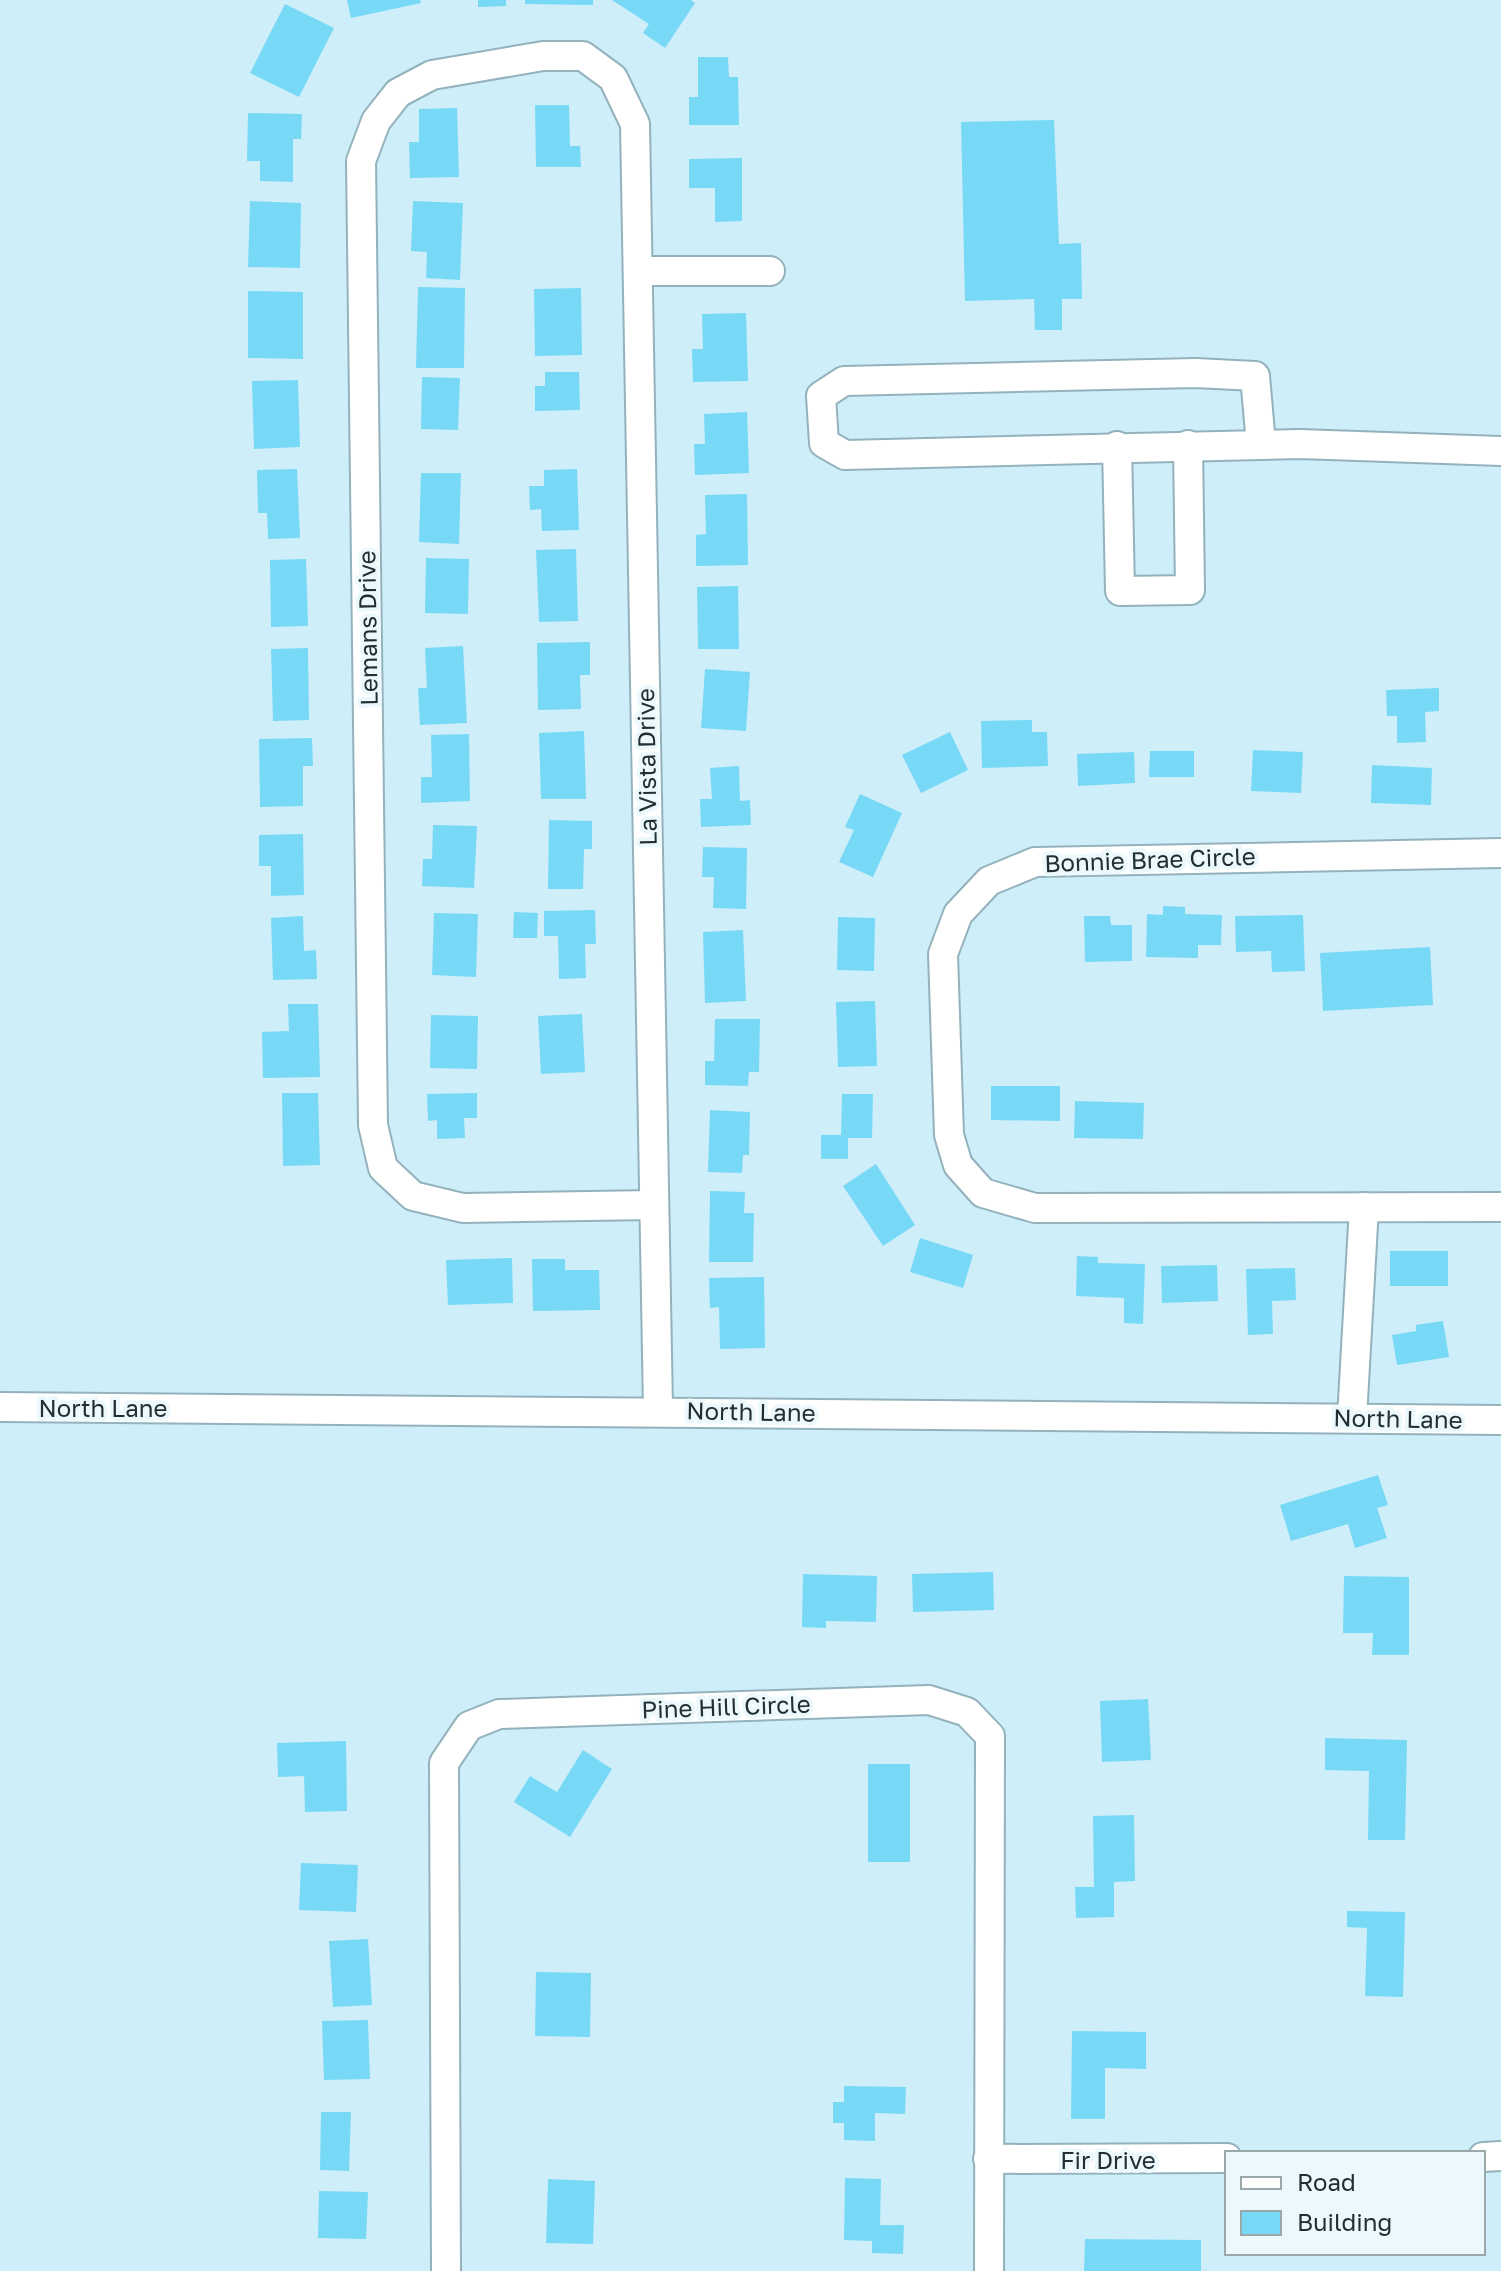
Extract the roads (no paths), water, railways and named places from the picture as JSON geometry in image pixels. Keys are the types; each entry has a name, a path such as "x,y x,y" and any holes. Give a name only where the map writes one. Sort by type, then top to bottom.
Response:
{"street":[{"name":"Lemans Drive","path":"635,124 613,78 583,56 543,56 432,75 398,93 376,121 361,161 373,1125 383,1168 413,1196 463,1208 653,1205"},
{"name":"La Vista Drive","path":"635,124 658,1410"},
{"path":"638,271 770,271"},
{"path":"1261,444 1255,376 1196,373 844,381 821,396 824,443 845,455 1261,444 1501,451"},
{"path":"1117,446 1120,591 1190,590 1188,445"},
{"name":"Bonnie Brae Circle","path":"1501,853 1035,862 989,881 958,914 943,954 949,1135 958,1165 983,1193 1035,1208 1501,1207"},
{"path":"1352,1418 1364,1207"},
{"name":"North Lane","path":"0,1407 658,1410 1501,1420"},
{"name":"Pine Hill Circle","path":"446,2271 444,1763 469,1726 499,1714 929,1700 967,1712 990,1736 989,2271"},
{"name":"Fir Drive","path":"988,2159 1225,2158"}]}
